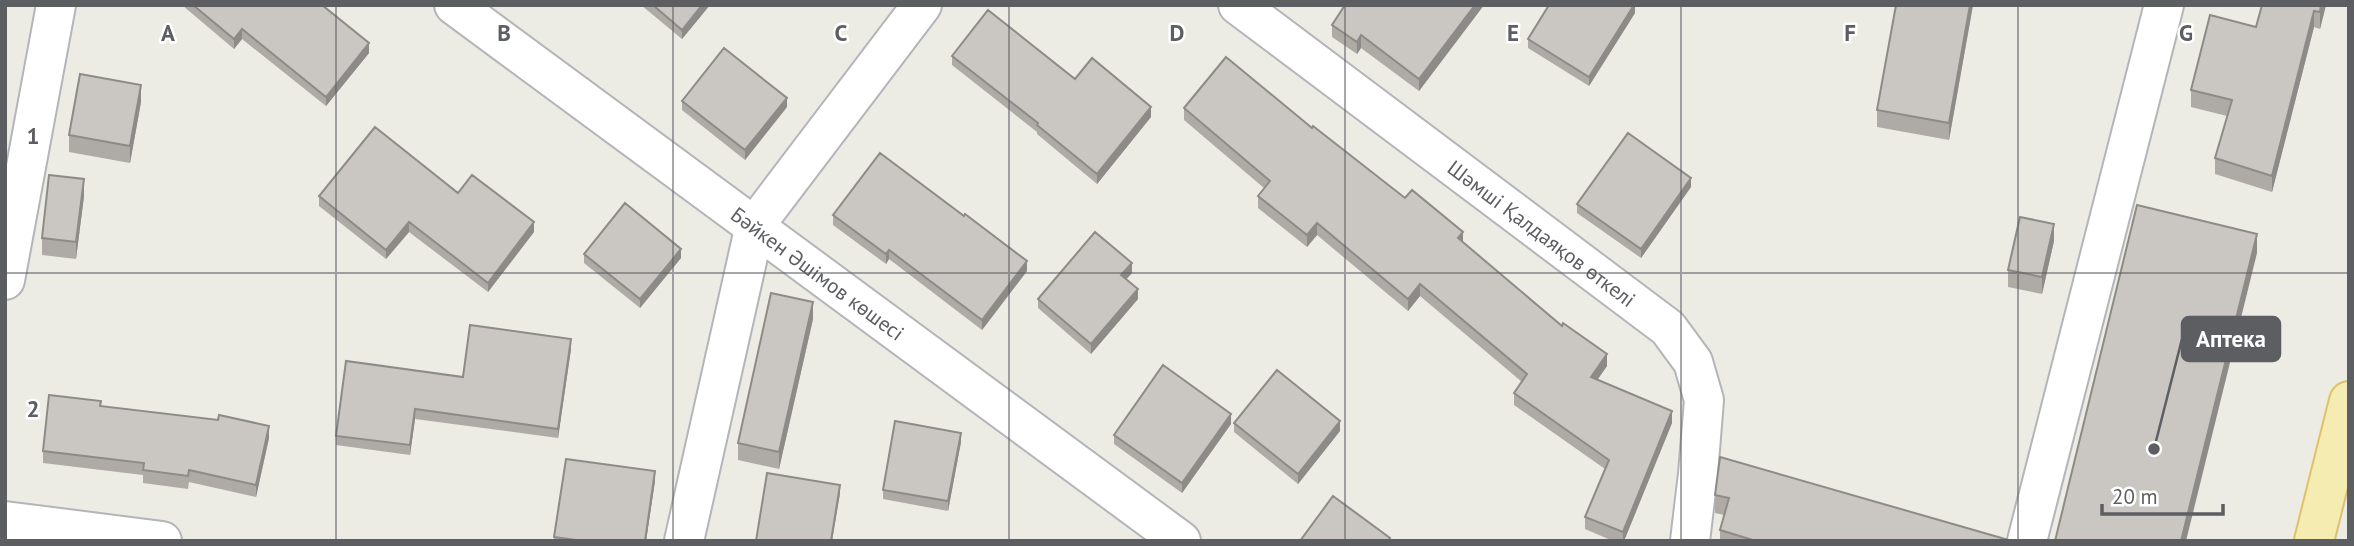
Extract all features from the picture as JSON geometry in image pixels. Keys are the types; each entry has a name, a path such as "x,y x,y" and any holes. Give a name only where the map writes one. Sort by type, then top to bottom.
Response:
{"main road":[{"path":"2314,541 2349,401"}],"street":[{"path":"5,280 56,5"},
{"name":"Бәйкен Әшімов көшесі","path":"454,5 1181,541"},
{"path":"684,541 755,225 922,5"},
{"name":"Шәмші Қалдаяқов өткелі","path":"1238,5 1668,328 1693,362 1704,400 1690,541"},
{"path":"2027,541 2164,5"},
{"path":"5,521 162,541"}],"building":[{"path":"193,5 322,5 369,43 326,97 242,29 234,39"},
{"path":"653,5 702,5 682,30"},
{"path":"1345,5 1475,5 1419,79 1361,35 1357,42 1332,25"},
{"path":"1549,5 1634,5 1589,77 1528,39"},
{"path":"1896,5 1970,5 1949,123 1877,110"},
{"path":"2262,5 2321,5 2320,12 2314,11 2272,176 2215,158 2232,100 2191,90 2210,15 2256,27"},
{"path":"988,10 1075,79 1092,58 1151,107 1097,174 1037,125 1038,123 952,56"},
{"path":"724,48 787,98 745,150 682,101"},
{"path":"1226,57 1312,128 1313,126 1405,198 1412,190 1463,232 1458,238 1562,326 1563,323 1607,354 1591,377 1672,411 1623,532 1585,517 1609,460 1514,393 1527,374 1420,284 1408,299 1317,223 1307,235 1258,196 1270,181 1184,108"},
{"path":"80,74 141,85 130,146 69,135"},
{"path":"375,127 458,193 472,175 534,222 488,283 409,222 386,250 319,196"},
{"path":"1628,133 1691,178 1641,249 1577,204"},
{"path":"880,153 1027,261 982,320 889,250 886,254 833,215"},
{"path":"49,175 84,179 76,242 42,238"},
{"path":"625,203 681,249 640,299 584,254"},
{"path":"2137,205 2257,234 2181,541 2055,541"},
{"path":"2020,217 2054,224 2042,277 2008,270"},
{"path":"1095,232 1132,263 1121,275 1138,289 1091,344 1038,299"},
{"path":"771,293 813,302 779,452 738,443"},
{"path":"470,325 571,339 558,429 415,409 410,445 336,436 346,361 463,377"},
{"path":"1163,365 1231,414 1182,483 1114,435"},
{"path":"1277,370 1340,421 1298,474 1234,423"},
{"path":"49,395 101,401 100,406 218,420 219,415 269,426 256,485 189,470 188,476 143,470 144,463 43,451"},
{"path":"895,421 961,433 948,501 883,490"},
{"path":"1720,457 2012,541 1756,541 1720,530 1729,498 1715,495"},
{"path":"566,459 655,471 645,541 583,541 554,537"},
{"path":"767,473 840,485 831,541 756,541"},
{"path":"1333,496 1390,538 1388,541 1300,541"}],"place":[{"name":"Аптека","path":"2154,449"}]}
